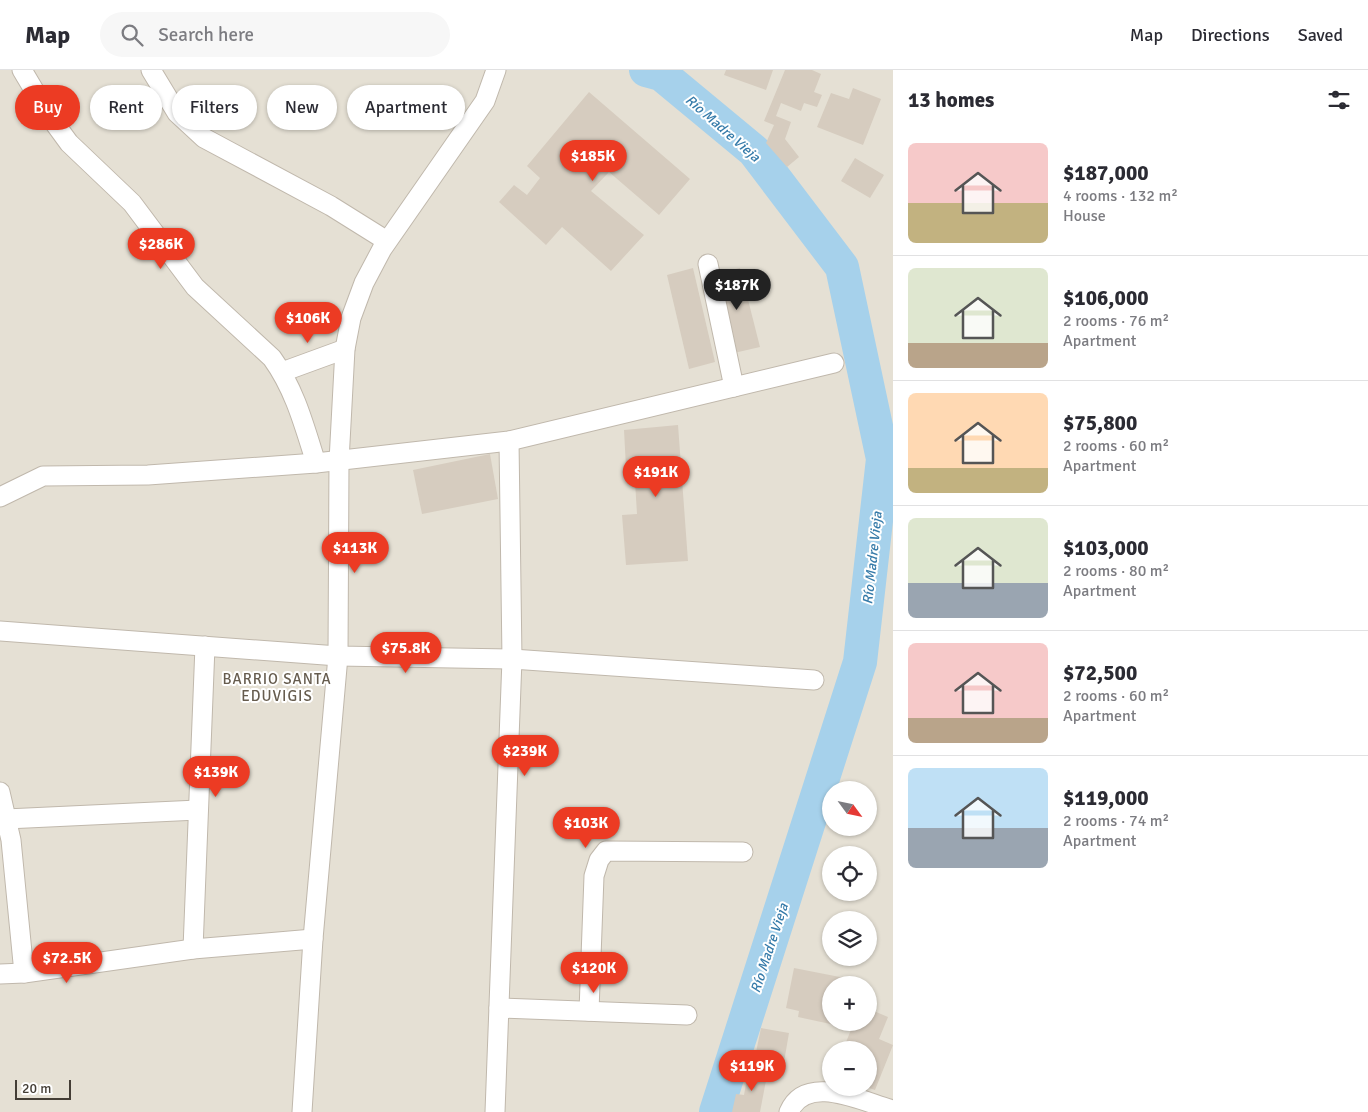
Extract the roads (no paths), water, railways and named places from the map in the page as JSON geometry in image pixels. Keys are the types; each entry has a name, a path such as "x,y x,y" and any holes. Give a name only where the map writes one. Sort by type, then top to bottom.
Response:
{"street":[{"path":"22,70 45,110 70,142 132,203 195,287 260,345 282,372 296,399 316,463"},
{"path":"151,70 168,95 177,113 204,138 331,206 387,241"},
{"path":"302,1112 313,939 338,656 339,461 345,348 351,318 364,283 387,241 485,101 496,70"},
{"path":"708,264 734,387"},
{"path":"282,372 345,348"},
{"path":"0,497 43,476 148,475 316,463 510,441 834,363"},
{"path":"495,1112 512,659 510,441"},
{"path":"0,631 338,656 512,659 814,680"},
{"path":"193,949 205,646"},
{"path":"0,792 11,840 24,973"},
{"path":"6,819 198,810"},
{"path":"589,1011 594,876 599,860 606,851 743,852"},
{"path":"0,974 24,973 193,949 313,939"},
{"path":"499,1008 687,1015"},
{"path":"789,1112 804,1094 822,1090 893,1110"}],"waterway":[{"name":"Río Madre Vieja","path":"646,70 661,74 754,151 842,267 883,459 860,662 716,1112"}],"district":[{"name":"BARRIO SANTA EDUVIGIS","path":"277,688"}]}
